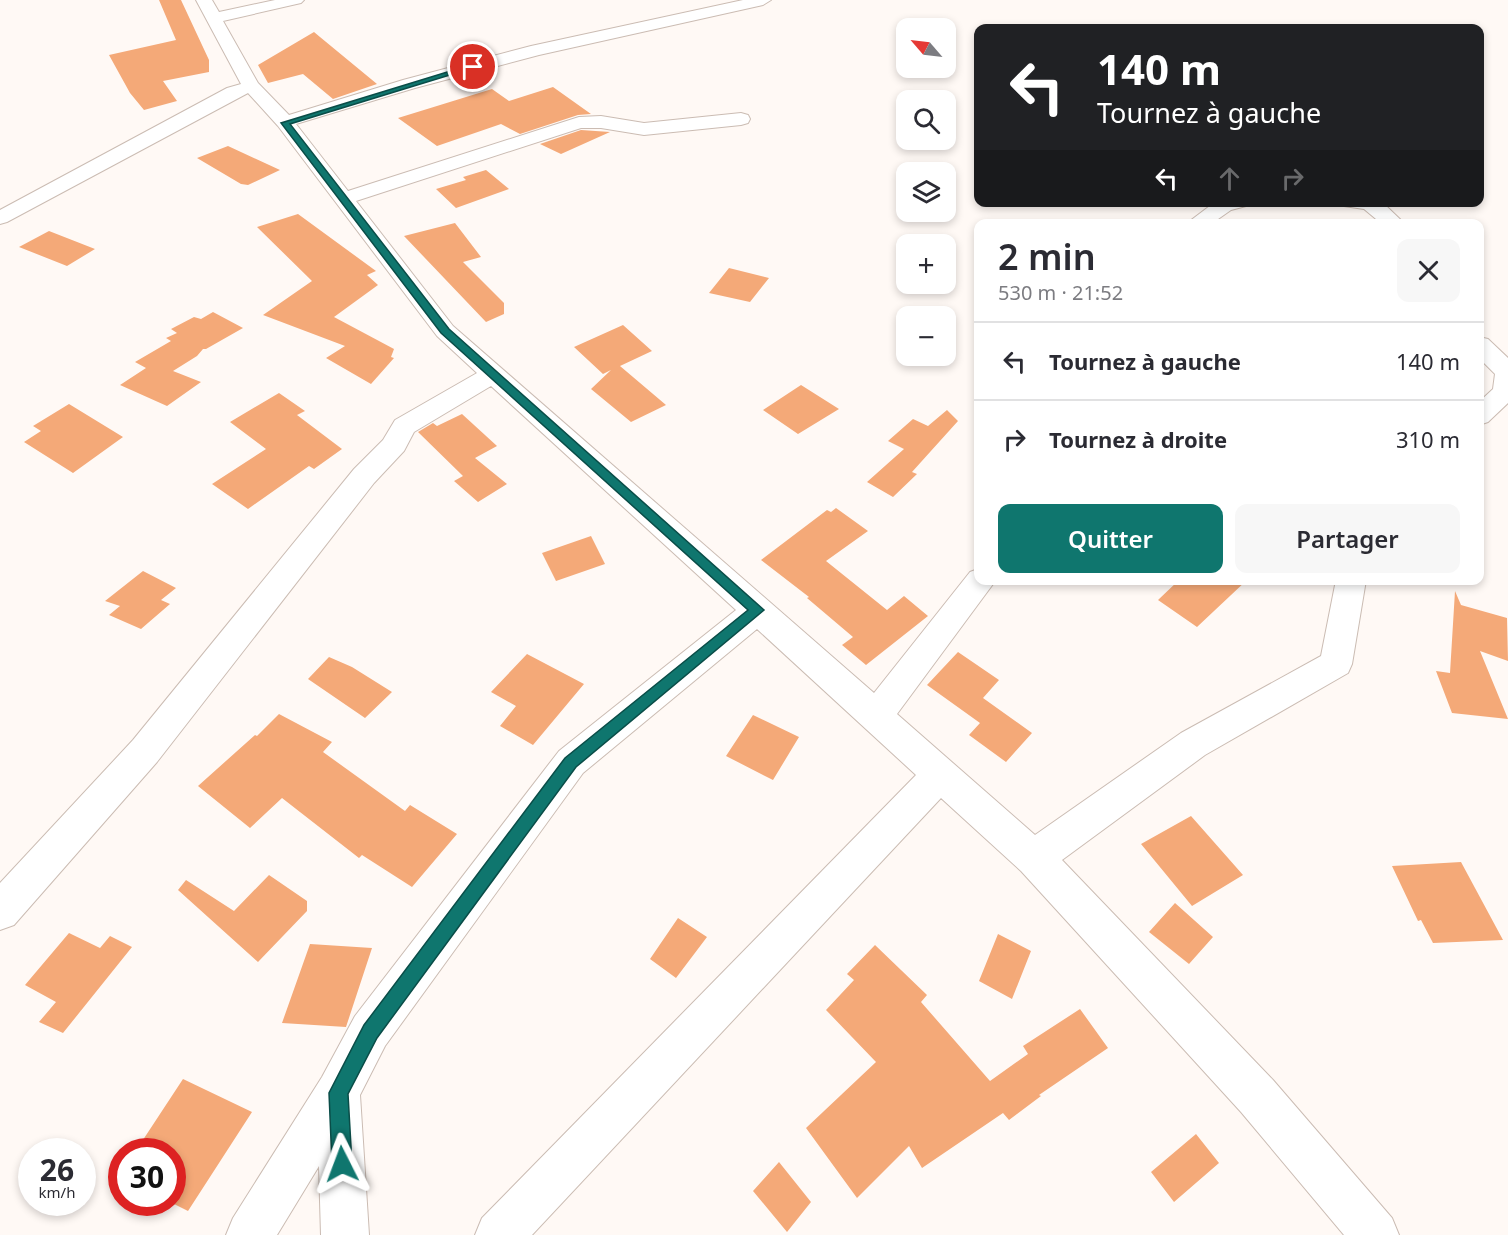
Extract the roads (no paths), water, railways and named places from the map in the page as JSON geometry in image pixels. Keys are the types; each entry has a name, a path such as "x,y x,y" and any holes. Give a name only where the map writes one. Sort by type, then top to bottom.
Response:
{"street":[{"path":"296,0 209,9 251,86 285,123 445,331 1034,858 1257,1096 1375,1235"},
{"path":"285,123 409,84 537,50 762,0"},
{"path":"0,218 232,92 251,86"},
{"path":"343,199 579,123 601,122 644,129 741,119"},
{"path":"1204,219 1222,207"},
{"path":"1375,207 1389,219"},
{"path":"1484,349 1508,373 1505,392 1484,411"},
{"path":"0,911 145,751 364,476 394,446 404,426 493,374"},
{"path":"876,716 977,585"},
{"path":"1034,858 1192,744 1336,664 1350,585"},
{"path":"250,1235 338,1093 370,1031 571,762 758,610"},
{"path":"499,1235 941,773"},
{"path":"338,1093 345,1235"}]}
